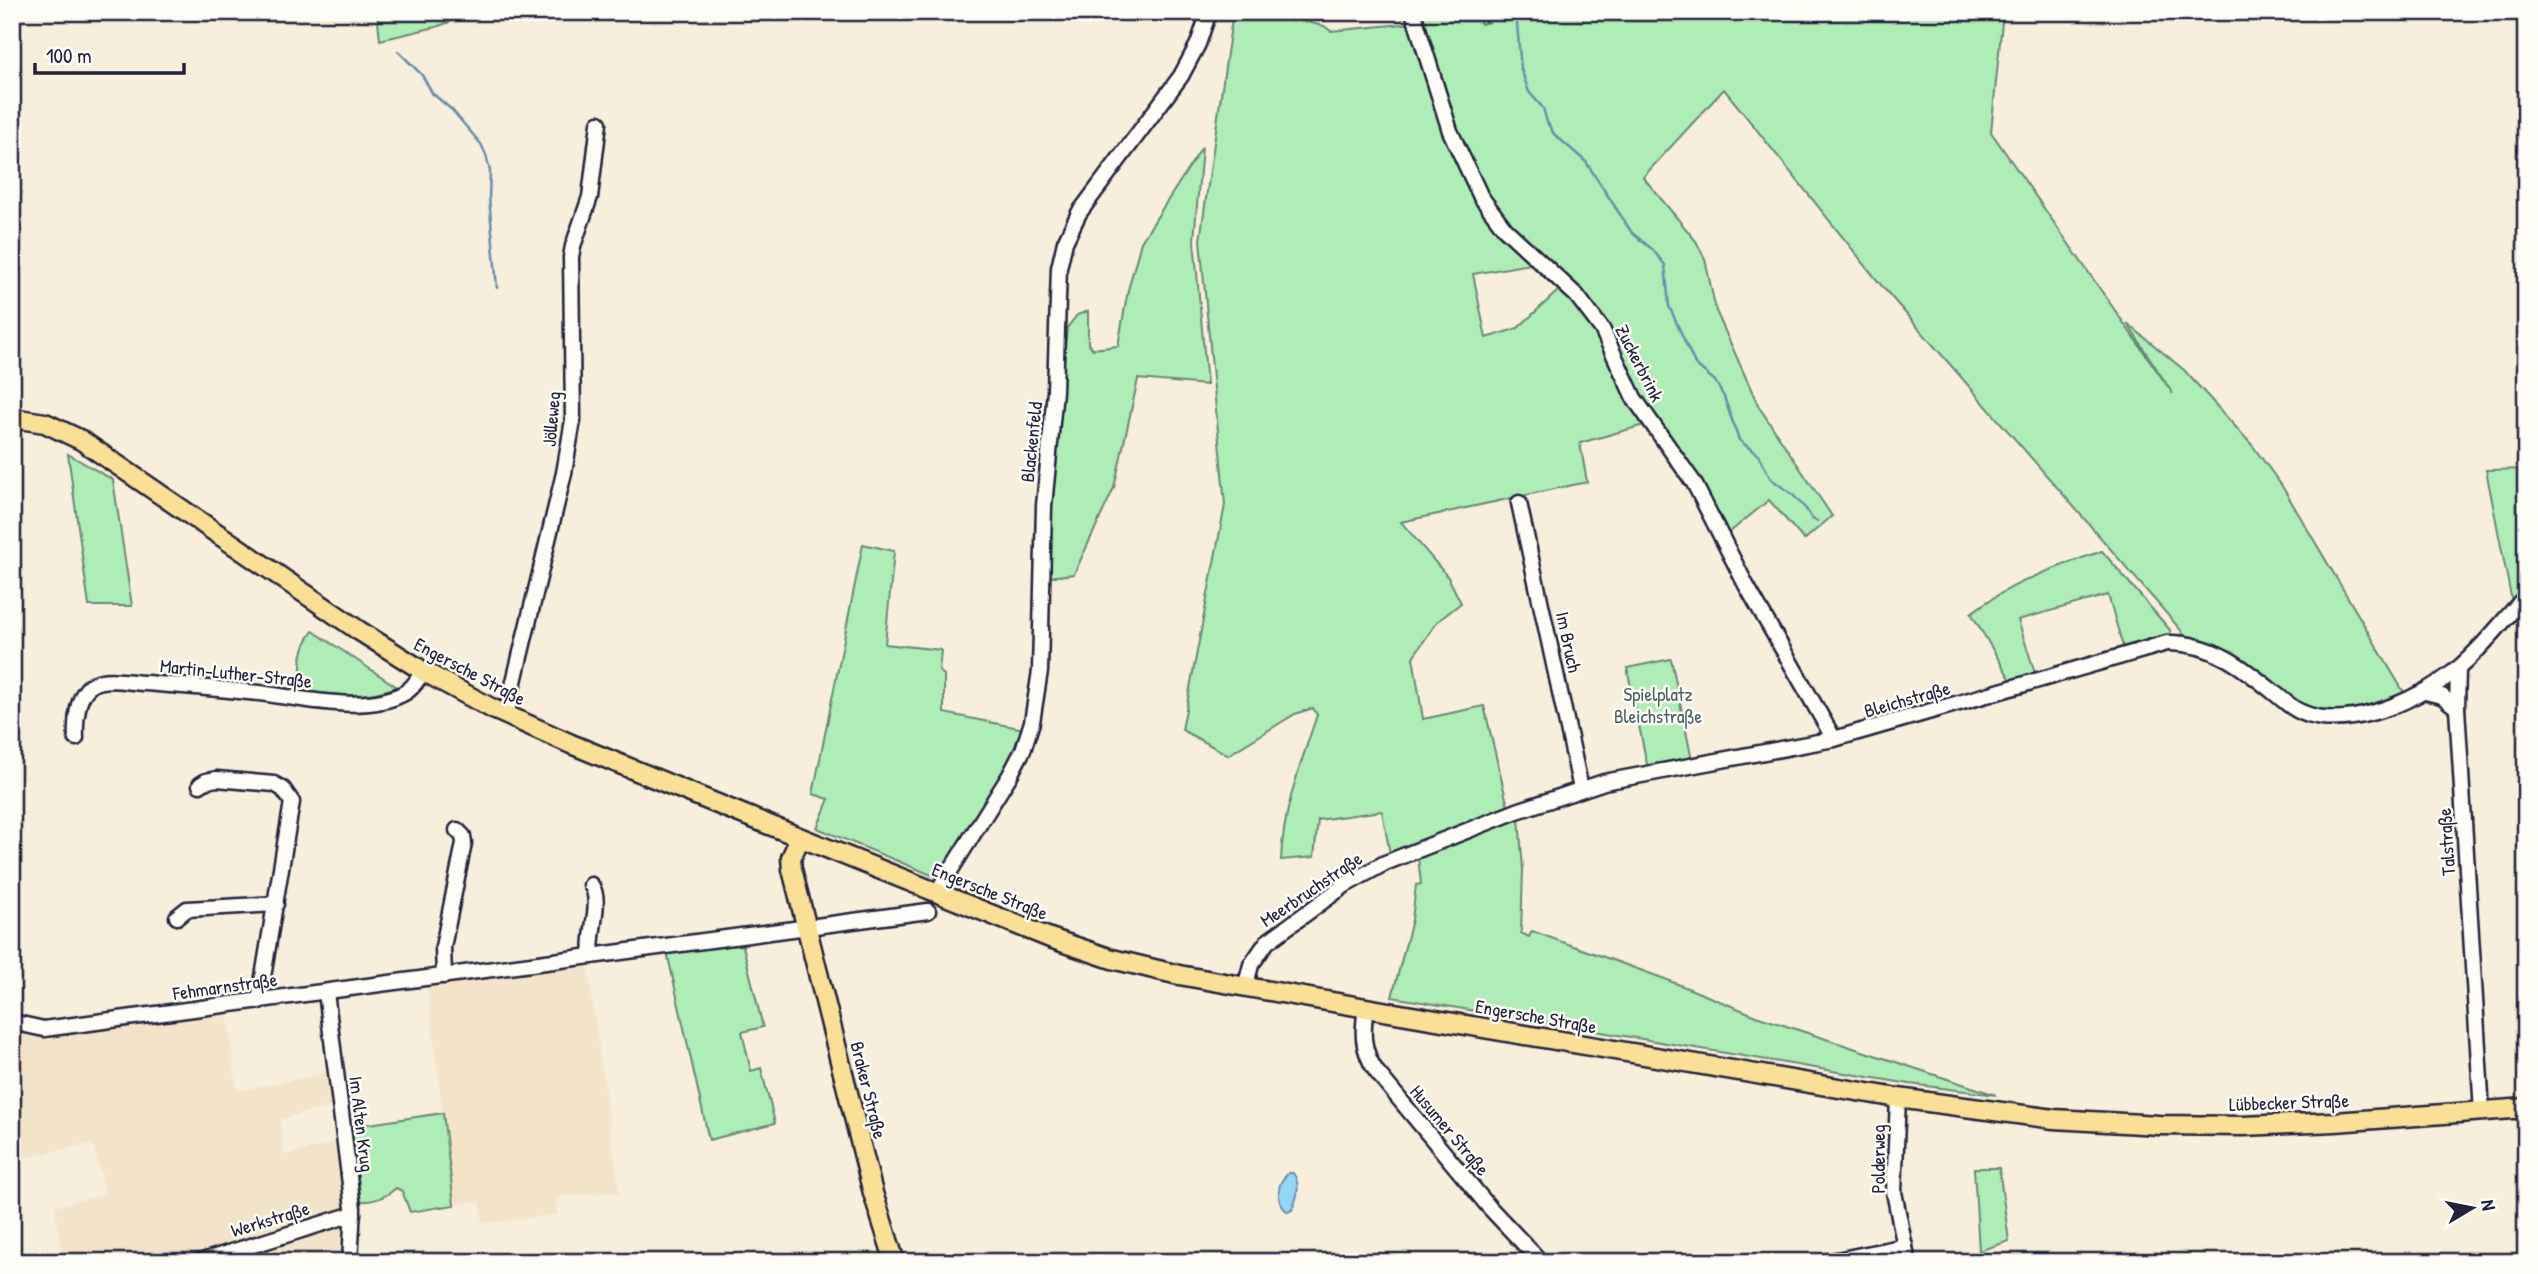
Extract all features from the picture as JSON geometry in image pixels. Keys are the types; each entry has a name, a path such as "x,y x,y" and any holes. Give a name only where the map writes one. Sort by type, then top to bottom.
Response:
{"main road":[{"name":"Engersche Straße","path":"12,418 45,423 81,440 346,623 424,671 506,715 800,838 1050,938 1112,959 1245,988 1898,1098 2054,1119"},
{"name":"Braker Straße","path":"800,838 791,863 873,1193 895,1262"},
{"name":"Lübbecker Straße","path":"2054,1119 2159,1125 2243,1126 2526,1108"}],"street":[{"name":"Blackenfeld","path":"937,892 1010,775 1023,750 1032,722 1040,671 1044,506 1055,391 1059,268 1065,242 1079,212 1181,76 1198,44 1209,12"},
{"name":"Zuckerbrink","path":"1413,12 1450,131 1481,197 1505,229 1577,296 1602,330 1621,376 1694,483 1746,585 1834,739"},
{"name":"Jölleweg","path":"506,715 563,476 573,420 571,257 590,197 599,122"},
{"name":"Im Bruch","path":"1519,503 1581,789"},
{"path":"2458,669 2526,596"},
{"name":"Bleichstraße","path":"1385,863 1604,782 1834,739 2168,643 2203,648 2225,656 2248,670 2290,706 2317,717 2356,716 2410,700 2458,669"},
{"name":"Talstraße","path":"2458,669 2457,708 2483,1112"},
{"name":"Martin-Luther-Straße","path":"76,738 76,722 82,696 99,682 187,686 365,703 407,691 424,671"},
{"path":"2425,692 2442,696 2457,708"},
{"path":"200,785 217,779 274,784 290,797 293,808 259,1002"},
{"path":"443,976 443,947 464,843 463,836 457,830"},
{"name":"Meerbruchstraße","path":"1245,988 1251,965 1267,942 1345,885 1385,863"},
{"path":"591,885 597,897 590,935 592,956"},
{"path":"177,917 187,909 276,904"},
{"path":"807,926 928,911"},
{"name":"Fehmarnstraße","path":"12,1022 44,1029 807,926"},
{"name":"Im Alten Krug","path":"326,992 353,1214 350,1262"},
{"name":"Husumer Straße","path":"1366,1008 1362,1040 1376,1071 1454,1166 1540,1262"},
{"name":"Polderweg","path":"1898,1098 1895,1192 1908,1262"},
{"name":"Werkstraße","path":"199,1262 353,1214"},
{"path":"1827,1262 1905,1246"}],"shaded area":[{"path":"587,962 619,1192 556,1197 557,1215 483,1223 480,1201 454,1205 427,985"},
{"path":"227,1011 237,1091 332,1072 336,1105 280,1119 285,1155 340,1142 347,1206 343,1211 183,1262 12,1262 62,1254 55,1206 106,1194 93,1143 12,1160 12,1032 40,1038"},
{"path":"337,1224 349,1245 348,1262 214,1262"}],"green space":[{"path":"377,12 477,12 436,27 380,40"},
{"path":"1233,12 1303,12 1302,21 1324,26 1331,31 1413,23 1410,12 1477,12 1481,24 1489,22 1490,12 2003,12 1991,132 2173,394 2127,323 2184,370 2252,445 2282,486 2406,696 2362,711 2319,713 2187,641 2180,629 1881,285 1724,89 1643,177 1696,241 1705,259 1716,311 1759,407 1832,516 1804,540 1769,500 1725,536 1658,427 1644,425 1580,443 1587,482 1401,522 1448,577 1461,603 1437,622 1413,657 1423,719 1484,706 1509,811 1390,854 1382,811 1318,820 1314,857 1281,860 1289,804 1317,715 1313,708 1295,714 1228,755 1182,730 1225,505 1200,240","holes":["1536,263 1561,288 1518,328 1486,338 1473,274"]},
{"path":"1202,147 1194,240 1207,385 1138,379 1114,488 1074,574 1049,577 1050,508 1067,328 1077,315 1088,311 1088,344 1093,349 1118,346 1128,290 1141,242"},
{"path":"68,454 113,480 132,606 89,606"},
{"path":"2526,469 2526,587 2512,602 2486,470"},
{"path":"863,544 894,551 885,644 941,650 939,671 944,675 944,713 1024,729 1019,748 940,876 934,876 817,828 829,799 813,794"},
{"path":"2102,551 2170,630 2171,638 2124,650 2108,595 2018,620 2036,676 2012,682 1971,613 2018,584"},
{"path":"313,631 397,687 362,695 302,691 302,653"},
{"name":"Spielplatz Bleichstraße","path":"1671,659 1692,760 1648,769 1627,668"},
{"path":"1519,817 1523,870 1521,933 1529,937 1532,931 1665,979 1759,1017 1996,1095 1910,1084 1392,997 1412,920 1416,885 1421,884 1418,857"},
{"path":"742,942 763,1027 742,1032 751,1071 761,1068 775,1123 709,1140 667,952"},
{"path":"443,1113 454,1205 410,1212 402,1191 396,1188 378,1199 357,1200 348,1127"},
{"path":"1974,1168 1999,1168 2009,1241 1979,1251"}],"water":[{"path":"1289,1173 1293,1173 1298,1187 1294,1206 1288,1212 1281,1203 1279,1192"}],"waterway":[{"path":"1516,12 1521,69 1529,92 1543,108 1554,134 1586,162 1632,233 1652,249 1665,265 1669,306 1695,364 1715,381 1724,397 1739,440 1758,455 1771,479 1792,494 1812,519 1817,521"},
{"path":"398,51 422,75 432,93 452,110 481,144 486,155 490,171 489,198 497,288"}]}
